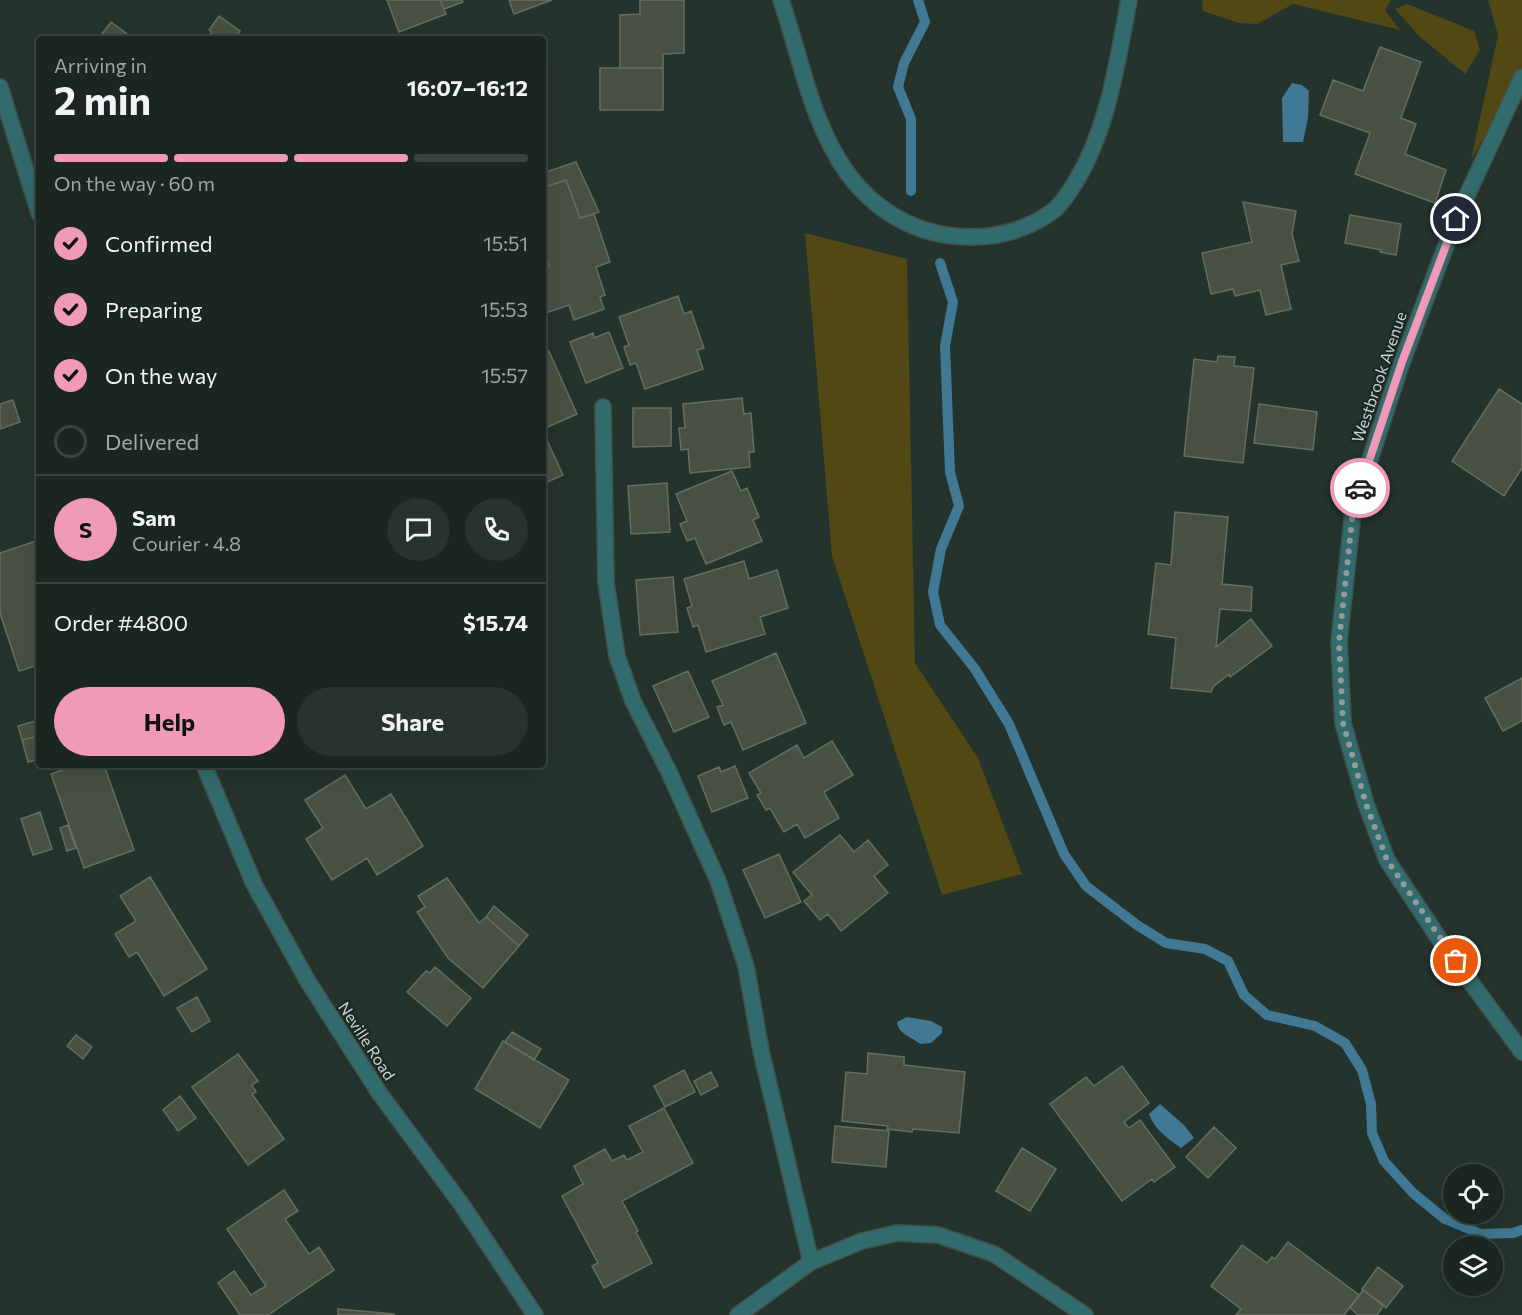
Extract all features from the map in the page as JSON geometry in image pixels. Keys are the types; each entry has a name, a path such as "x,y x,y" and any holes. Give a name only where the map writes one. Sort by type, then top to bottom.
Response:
{"street":[{"path":"782,0 816,113 836,155 848,174 880,207 907,224 936,234 974,238 1008,234 1030,224 1055,210 1068,195 1099,133 1112,89 1129,0"},
{"name":"Westbrook Avenue","path":"1522,77 1456,219 1402,362 1353,511 1339,642 1343,723 1366,804 1387,860 1443,943 1522,1052"},
{"path":"0,87 36,203"},
{"path":"603,406 606,582 617,656 633,701 669,772 718,881 746,966 761,1050 811,1262"},
{"name":"Neville Road","path":"205,768 254,884 307,980 380,1094 462,1205 535,1315"},
{"path":"738,1315 811,1262 862,1241 897,1233 938,1235 994,1254 1085,1315"}],"shaded area":[{"path":"1202,0 1391,0 1385,10 1400,30 1293,4 1257,24 1239,23 1203,11"},
{"path":"1488,0 1522,0 1522,71 1471,160 1498,35"},
{"path":"1407,4 1474,31 1480,50 1465,74 1419,36 1395,9"},
{"path":"805,233 907,259 915,663 978,758 1022,874 942,895 832,556"}],"water":[{"path":"1292,83 1302,85 1309,91 1308,118 1303,142 1283,142 1282,98"},
{"path":"907,1017 931,1021 942,1027 942,1033 931,1043 920,1044 900,1030 898,1026 897,1022"},
{"path":"1160,1104 1184,1125 1194,1138 1181,1148 1162,1133 1149,1114"}],"building":[{"path":"387,0 440,0 446,14 399,32"},
{"path":"440,0 462,0 463,2 444,9"},
{"path":"509,0 552,0 514,14"},
{"path":"640,0 684,0 684,53 663,54 663,68 620,68 620,15 640,14"},
{"path":"219,16 240,31 236,36 209,36 212,32 209,30"},
{"path":"111,22 130,36 100,36"},
{"path":"1380,47 1421,62 1401,118 1416,124 1405,154 1446,170 1435,203 1355,174 1370,133 1320,115 1333,80 1363,91"},
{"path":"600,68 663,68 663,110 600,110"},
{"path":"576,162 599,212 580,218 566,180 546,187 546,172"},
{"path":"566,180 580,218 594,214 610,262 596,267 605,295 600,297 604,309 574,320 569,305 546,313 546,267 549,266 546,256 546,187"},
{"path":"1243,202 1296,211 1292,234 1299,261 1281,265 1291,309 1266,315 1260,290 1235,296 1233,289 1211,294 1202,253 1252,242"},
{"path":"1350,215 1401,224 1396,255 1345,243"},
{"path":"678,296 684,314 691,311 704,348 697,350 703,369 645,389 636,363 630,365 624,347 629,345 619,317"},
{"path":"609,332 623,368 586,383 570,342 593,333 594,338"},
{"path":"549,351 577,414 546,428 546,352"},
{"path":"1218,356 1235,357 1234,366 1254,368 1243,463 1184,456 1194,359 1217,362"},
{"path":"1499,389 1522,404 1522,468 1504,496 1452,461"},
{"path":"742,398 744,414 751,413 754,452 749,452 750,467 690,473 688,449 681,450 679,428 685,428 683,404"},
{"path":"13,400 20,422 0,429 0,404"},
{"path":"1259,404 1317,412 1313,450 1254,443"},
{"path":"633,408 671,408 671,446 633,447"},
{"path":"546,438 563,475 546,483"},
{"path":"732,471 741,491 747,488 759,517 753,520 762,541 706,564 695,538 687,541 680,524 687,521 676,494"},
{"path":"667,483 670,532 631,534 628,486"},
{"path":"1175,512 1228,517 1222,584 1252,587 1251,611 1220,609 1216,647 1251,619 1272,646 1230,677 1229,674 1213,687 1211,692 1171,688 1176,638 1148,634 1156,563 1171,565"},
{"path":"36,541 36,666 19,671 0,613 0,553"},
{"path":"744,561 749,579 777,570 788,608 760,617 765,634 706,652 698,625 693,627 687,608 692,606 684,579"},
{"path":"673,577 678,632 640,635 636,580"},
{"path":"776,653 806,723 743,750 731,722 724,725 717,707 723,705 712,681"},
{"path":"688,671 709,717 674,732 653,686"},
{"path":"1522,678 1522,721 1503,731 1485,698"},
{"path":"36,721 36,737 22,740 18,726"},
{"path":"36,737 36,760 28,762 22,740"},
{"path":"832,741 853,775 824,792 839,818 805,838 797,824 784,832 770,808 766,810 757,795 761,793 749,773 797,745 804,758"},
{"path":"735,766 748,798 712,812 698,776 719,767 721,772"},
{"path":"68,768 105,768 134,850 84,868 51,774"},
{"path":"345,775 366,809 391,794 423,846 377,875 367,858 332,880 306,839 323,828 305,800"},
{"path":"40,812 52,849 33,855 21,819"},
{"path":"68,825 76,848 67,851 60,828"},
{"path":"840,835 854,852 868,840 888,865 874,876 888,893 841,931 828,914 820,920 804,901 812,895 793,872"},
{"path":"779,854 801,902 765,918 743,870"},
{"path":"150,877 207,969 164,996 137,952 129,957 115,934 136,921 120,896"},
{"path":"447,878 479,923 486,917 519,946 483,988 448,958 417,912 425,907 418,896"},
{"path":"494,906 528,935 519,946 486,917"},
{"path":"435,967 471,998 447,1026 407,992 426,971 430,973"},
{"path":"197,997 210,1021 192,1032 177,1008"},
{"path":"512,1032 541,1049 534,1060 505,1042"},
{"path":"76,1035 92,1047 83,1059 67,1046"},
{"path":"503,1041 569,1080 540,1128 475,1089"},
{"path":"868,1053 904,1057 904,1065 965,1072 959,1133 913,1129 912,1132 887,1129 888,1126 842,1121 846,1072 867,1074"},
{"path":"238,1054 258,1081 252,1085 256,1092 252,1094 284,1139 248,1165 192,1087"},
{"path":"1122,1066 1149,1103 1124,1122 1129,1128 1140,1120 1175,1167 1154,1182 1152,1179 1122,1201 1050,1104 1086,1077 1094,1086"},
{"path":"684,1070 695,1092 665,1107 654,1086"},
{"path":"711,1072 718,1086 701,1095 694,1081"},
{"path":"180,1096 196,1118 178,1131 163,1110"},
{"path":"664,1108 693,1163 622,1201 652,1263 604,1288 592,1266 598,1263 562,1196 583,1184 574,1166 605,1149 612,1161 624,1155 627,1160 643,1152 629,1126"},
{"path":"835,1126 889,1131 886,1167 832,1162"},
{"path":"1214,1127 1236,1148 1208,1178 1186,1157"},
{"path":"1022,1148 1056,1169 1030,1211 996,1191"},
{"path":"284,1190 298,1211 285,1219 309,1254 319,1247 334,1270 268,1315 240,1315 218,1283 234,1271 251,1295 266,1286 227,1229"},
{"path":"1288,1242 1359,1295 1344,1315 1236,1315 1241,1309 1211,1286 1242,1245 1267,1263 1272,1257 1275,1259"},
{"path":"1378,1267 1403,1286 1386,1308 1362,1289"},
{"path":"1363,1290 1384,1305 1377,1315 1358,1315 1350,1308"},
{"path":"338,1309 394,1314 394,1315 338,1315"}],"waterway":[{"path":"911,191 911,119 898,87 904,63 925,22 918,0"},
{"path":"940,263 953,302 945,346 950,472 959,506 941,549 933,592 940,625 975,669 1009,724 1064,854 1086,886 1137,925 1166,943 1205,949 1228,961 1244,995 1267,1015 1315,1026 1345,1043 1362,1070 1371,1104 1372,1133 1384,1161 1413,1193 1445,1219 1481,1234 1513,1233 1522,1230"}],"way so far":[{"path":"1360,488 1353,511 1339,642 1343,723 1366,804 1387,860 1456,961"}],"route":[{"path":"1360,488 1402,362 1456,219"}]}
